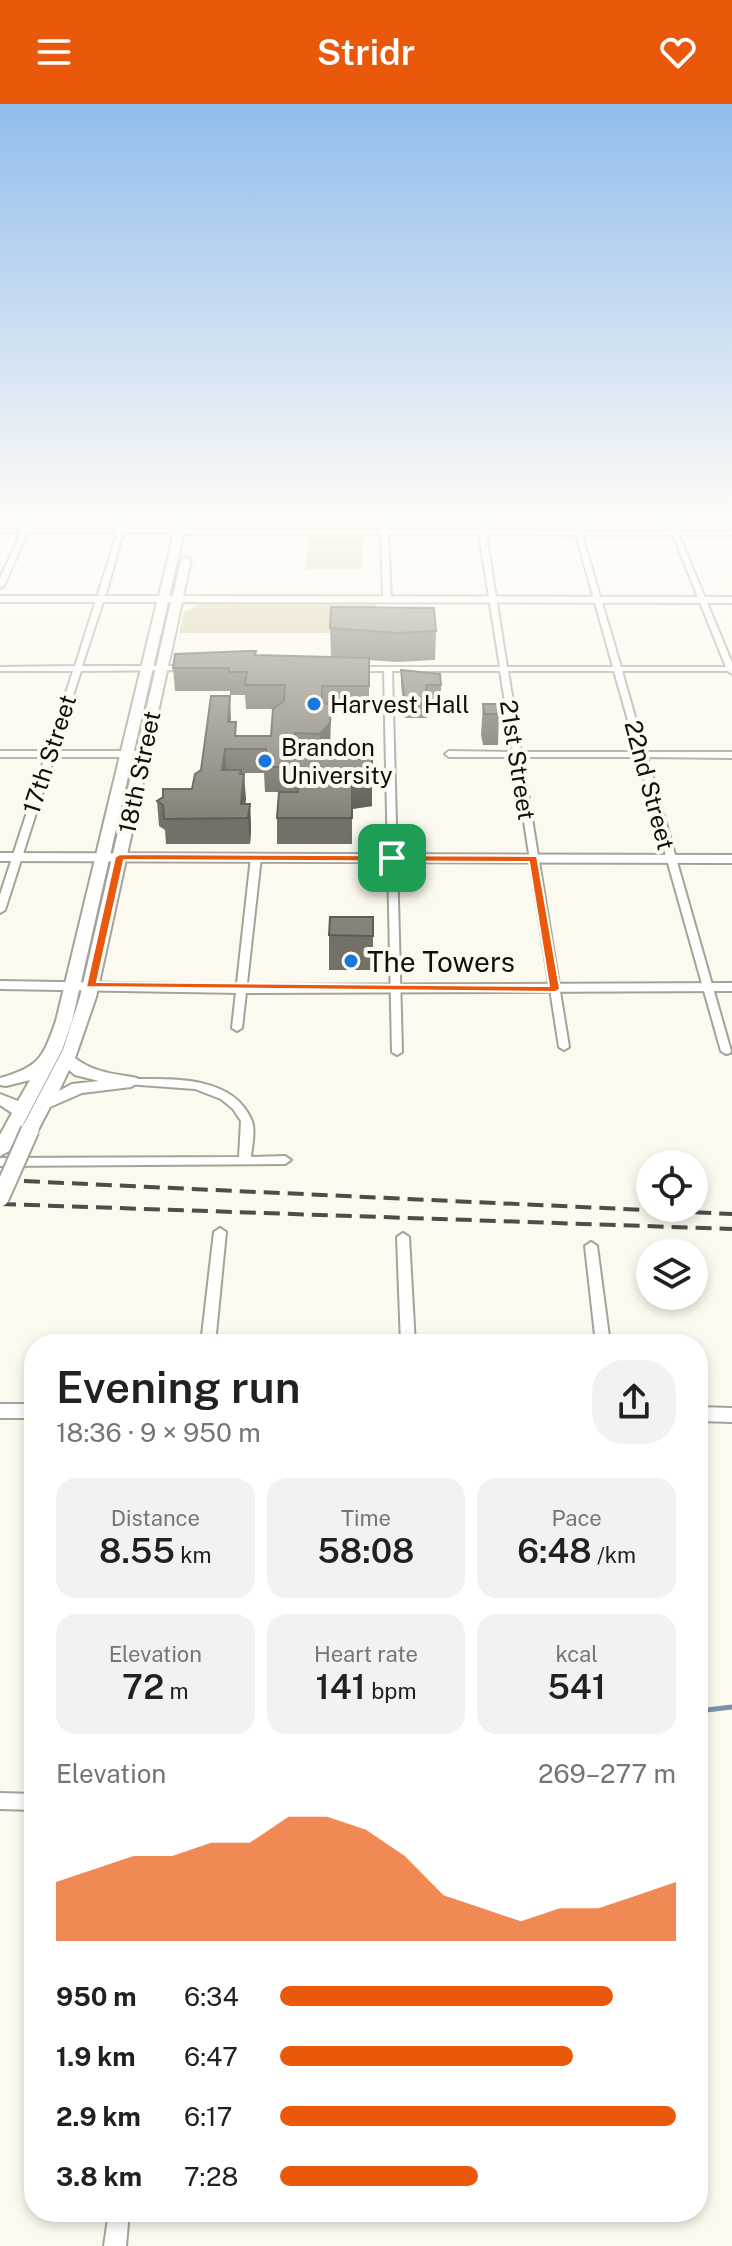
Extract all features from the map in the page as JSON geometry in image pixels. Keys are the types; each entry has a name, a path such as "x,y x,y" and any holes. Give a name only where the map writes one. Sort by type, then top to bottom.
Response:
{"main road":[{"path":"156,620 157,632"},
{"name":"18th Street","path":"0,1151 60,1035 103,857 135,754 155,668 160,620"},
{"name":"18th Street","path":"155,668 167,645 173,620"},
{"path":"167,645 177,620"},
{"name":"18th Street","path":"0,1198 30,1130 67,1059 90,985 120,857 135,754"},
{"path":"67,1059 81,1071 131,1082"},
{"path":"3,1081 29,1075 46,1063"},
{"path":"44,1104 78,1088 131,1082"},
{"path":"0,1099 15,1106 15,1121"}],"street":[{"name":"17th Street","path":"0,910 93,620"},
{"name":"21st Street","path":"496,620 564,1047"},
{"name":"22nd Street","path":"604,620 726,1051"},
{"path":"342,669 731,670 710,620"},
{"path":"0,669 200,668"},
{"path":"388,669 397,1052"},
{"path":"0,754 135,754"},
{"path":"449,754 732,755"},
{"path":"0,857 732,859"},
{"path":"237,1028 256,857"},
{"path":"0,985 242,989 732,987"},
{"path":"131,1082 184,1084 226,1097 247,1121 245,1158"},
{"path":"0,1162 285,1160"},
{"path":"209,1334 220,1232"},
{"path":"403,1237 408,1334"},
{"path":"591,1246 602,1334"},
{"path":"0,1411 24,1411"},
{"path":"708,1414 732,1415"},
{"path":"0,1801 24,1802"},
{"path":"115,2246 118,2222"}],"shaded area":[{"path":"182,620 377,620 377,628 366,633 179,633"}],"building":[{"path":"330,620 435,620 436,631 397,633 330,628"},
{"path":"256,651 255,655 369,658 369,686 322,686 322,702 331,705 330,723 320,734 295,733 291,738 290,756 372,759 372,781 352,784 352,818 277,818 279,792 298,792 300,767 264,767 266,749 225,749 222,770 241,770 240,774 244,774 241,804 250,804 248,818 164,819 163,805 157,801 163,797 163,789 192,789 195,774 201,770 211,696 230,696 228,722 236,722 235,736 271,736 273,709 284,701 285,685 245,685 247,672 229,672 229,668 173,668 175,654"},
{"path":"401,670 440,674 441,685 426,685 428,703 405,703"},
{"path":"483,704 498,704 499,714 484,714"},
{"path":"330,917 373,917 373,936 329,935"}],"waterway":[{"path":"708,1710 732,1707"}],"railway":[{"path":"0,1180 732,1214"},
{"path":"0,1204 732,1229"}],"place":[{"name":"Harvest Hall","path":"314,704"},
{"name":"Brandon University","path":"265,761"},
{"name":"The Towers","path":"351,961"}],"route":[{"path":"120,857 392,858 534,859 555,989 242,989 90,985 120,857"}]}
